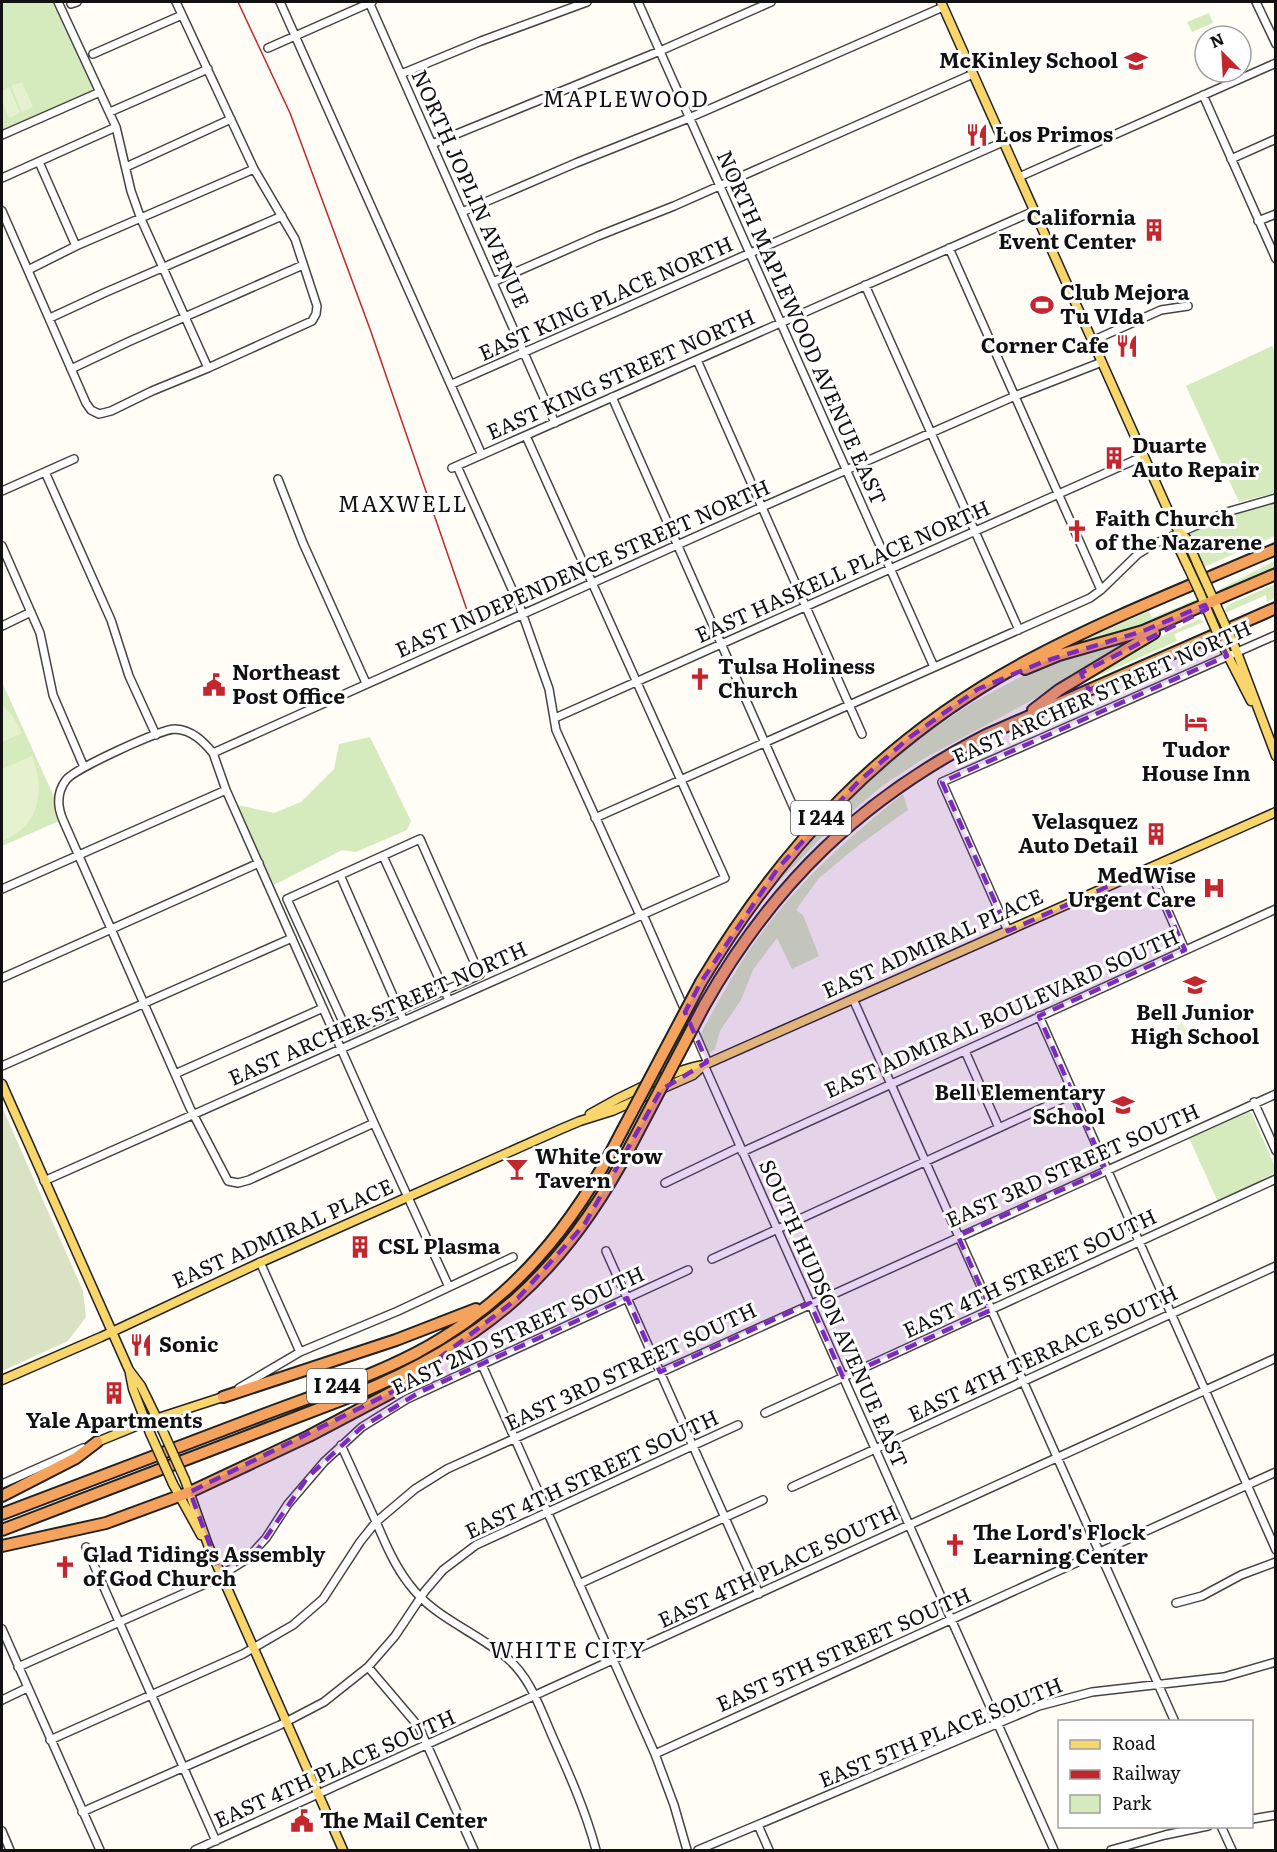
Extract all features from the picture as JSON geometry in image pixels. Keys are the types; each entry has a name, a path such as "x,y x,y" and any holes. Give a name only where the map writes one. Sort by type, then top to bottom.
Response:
{"highway":[{"name":"I 244","path":"2,1514 388,1366 438,1340 488,1305 520,1276 560,1232 592,1186 701,982 754,900 801,839 829,810 893,751 978,689 1052,648 1275,549"},
{"path":"1018,721 1059,690 1128,647 1275,574"},
{"path":"978,689 1045,661 1143,631 1275,581"},
{"name":"I 244","path":"2,1530 391,1381 458,1344 518,1298 573,1239 598,1204 731,962 755,927 803,869 836,836 862,814 921,772 957,750 1275,608"},
{"path":"223,1397 396,1340 488,1305"},
{"path":"2,1546 106,1523 190,1492 284,1449 400,1388 458,1344"},
{"path":"2,1496 76,1458 97,1442"}],"main road":[{"path":"942,4 1144,456 1179,532 1186,538 1207,585 1212,621 1227,656 1257,712"},
{"path":"1179,532 1176,542 1200,593 1221,616 1237,652 1257,712 1275,756"},
{"name":"EAST ADMIRAL PLACE","path":"2,1380 112,1332 260,1262 579,1121 612,1111 651,1094 693,1075 706,1064 1275,812"},
{"path":"2,1084 129,1370 150,1433 179,1496 208,1545"},
{"path":"129,1370 141,1386 185,1480 208,1545 344,1851"},
{"path":"97,1442 157,1418 223,1397"}],"street":[{"path":"58,2 110,112 116,127 131,191 141,219 208,368"},
{"path":"2,211 91,410 103,414 312,321 316,314 316,299 295,239 254,169 176,2"},
{"path":"280,2 482,455"},
{"path":"268,48 370,2"},
{"name":"NORTH JOPLIN AVENUE","path":"370,2 555,423"},
{"path":"401,74 586,2"},
{"name":"NORTH MAPLEWOOD AVENUE EAST","path":"638,2 934,667"},
{"path":"432,144 660,51 771,2"},
{"path":"1256,2 1275,44"},
{"path":"462,212 689,118 942,4"},
{"path":"93,54 182,15"},
{"path":"1019,177 1275,63"},
{"path":"110,112 208,69"},
{"path":"493,282 674,206 973,74"},
{"path":"2,135 100,92"},
{"path":"1203,96 1275,259"},
{"path":"126,167 231,119"},
{"path":"2,178 116,127"},
{"path":"1231,159 1275,139"},
{"name":"EAST KING PLACE NORTH","path":"452,384 1003,142"},
{"path":"39,162 76,246"},
{"path":"28,270 76,246 254,169"},
{"name":"EAST KING STREET NORTH","path":"454,467 1034,211"},
{"path":"1258,221 1275,214"},
{"path":"50,318 282,216"},
{"path":"949,248 1060,493 1101,590"},
{"path":"71,369 303,265"},
{"path":"865,285 1019,630"},
{"path":"1092,341 1161,310 1188,306"},
{"path":"697,360 862,734"},
{"name":"EAST INDEPENDENCE STREET NORTH","path":"213,753 846,470 1044,383 1069,376 1102,362"},
{"path":"612,398 796,813"},
{"path":"526,436 680,779"},
{"name":"EAST HASKELL PLACE NORTH","path":"555,718 1144,456"},
{"path":"2,488 74,459"},
{"name":"SOUTH HUDSON AVENUE EAST","path":"454,467 523,614 549,689 556,730 654,941 741,1150 1054,1851"},
{"path":"45,472 111,620 129,676 156,735"},
{"path":"278,479 303,543 366,683"},
{"path":"595,818 1090,598 1138,554 1154,544 1227,512 1275,498"},
{"path":"2,546 40,633 53,695 84,767"},
{"path":"2,626 31,612"},
{"name":"EAST ARCHER STREET NORTH","path":"1008,930 942,782 1275,634"},
{"path":"374,1124 254,1178 232,1183 225,1178 175,1074 60,813 58,802 62,786 67,778 84,767 172,729 187,731 198,737 213,753 226,790 449,1287"},
{"name":"EAST ARCHER STREET NORTH","path":"44,1181 725,878 680,779"},
{"path":"2,889 226,790"},
{"name":"EAST ARCHER STREET NORTH","path":"335,1035 348,1034 480,975 420,839 384,856"},
{"path":"348,1034 287,899 384,856 449,1001"},
{"path":"2,978 259,863"},
{"path":"1149,868 1185,950"},
{"path":"340,875 404,1021"},
{"name":"EAST ADMIRAL BOULEVARD SOUTH","path":"664,1183 965,1051 1275,909"},
{"path":"2,1066 292,938"},
{"path":"853,999 1174,1720"},
{"path":"175,1074 323,1008"},
{"path":"1039,1016 1275,1550"},
{"path":"965,1051 999,1128"},
{"name":"EAST 3RD STREET SOUTH","path":"50,1740 243,1654 292,1625 323,1599 360,1542 376,1522 401,1499 430,1478 958,1236 1275,1094"},
{"path":"712,1259 1073,1095"},
{"path":"1254,1102 1275,1151"},
{"name":"EAST 4TH STREET SOUTH","path":"765,1413 1275,1179"},
{"path":"606,1251 759,1594"},
{"path":"223,1397 300,1352 398,1311 513,1257"},
{"path":"260,1262 300,1352"},
{"name":"EAST 4TH TERRACE SOUTH","path":"792,1487 1275,1266"},
{"name":"EAST 2ND STREET SOUTH","path":"18,1667 212,1581 247,1558 258,1549 308,1478 341,1445 362,1427 407,1399 688,1270"},
{"name":"EAST 4TH PLACE SOUTH","path":"195,1851 1275,1358"},
{"path":"482,1365 655,1754 674,1804 687,1851"},
{"name":"EAST 4TH STREET SOUTH","path":"82,1812 184,1768 324,1702 368,1666 395,1636 420,1598 443,1570 476,1545 738,1425"},
{"path":"2,1484 97,1442"},
{"path":"341,1445 395,1564 420,1598 518,1668 535,1696 586,1815 596,1851"},
{"name":"EAST 5TH STREET SOUTH","path":"655,1754 1275,1472"},
{"path":"579,1584 763,1500"},
{"path":"86,1547 216,1841"},
{"path":"1176,1604 1202,1596 1241,1575 1275,1562"},
{"path":"2,1629 99,1851"},
{"name":"EAST 5TH PLACE SOUTH","path":"698,1851 1039,1706 1092,1692 1224,1677 1275,1662"},
{"path":"368,1666 409,1713 428,1745 474,1851"},
{"path":"2,1700 27,1688"},
{"path":"1253,1819 1275,1815"},
{"path":"758,1825 769,1851"},
{"path":"1111,1851 1165,1835 1203,1828"},
{"path":"1221,1828 1232,1851"},
{"path":"2,1831 10,1851"}],"highlighted area":[{"path":"1205,605 1207,609 1081,673 1089,690 1217,634 1227,656 942,782 1008,931 1149,868 1185,950 1039,1016 1106,1170 958,1236 991,1310 843,1377 810,1303 660,1372 627,1298 420,1392 362,1427 308,1477 258,1549 221,1575 190,1492 400,1388 518,1298 584,1225 661,1090 707,1062 685,1012 701,982 778,868 857,783 910,737 978,689 1045,661 1143,631"}],"green space":[{"path":"2,2 54,2 94,86 90,93 2,131"},
{"path":"1209,13 1213,23 1193,24 1192,32 1187,22"},
{"path":"22,82 33,107 22,112 11,86"},
{"path":"9,87 20,113 9,118 2,101 2,91"},
{"path":"1272,346 1276,354 1275,493 1239,502 1186,386"},
{"path":"1275,503 1275,536 1204,567 1190,536 1191,533 1228,517"},
{"path":"1275,561 1275,569 1224,590 1218,590"},
{"path":"1275,584 1275,598 1267,602 1266,595 1225,613 1226,607 1230,604"},
{"path":"1195,600 1196,603 1192,606 1155,623 1059,651 1149,611 1152,618"},
{"path":"1199,619 1204,622 1174,634 1177,641 1073,687 1132,650"},
{"path":"1138,636 1137,639 1062,684 923,759 882,786 821,838 763,898 804,845 834,814 877,773 921,737 972,703 1037,668"},
{"path":"2,682 55,799 59,821 2,846"},
{"path":"2,705 12,715 22,733 2,742"},
{"path":"370,737 411,821 407,830 356,852 342,850 274,885 237,805 274,813 301,802 334,769 339,744"},
{"path":"32,756 38,782 36,806 24,826 14,835 2,841 2,769"},
{"path":"903,794 908,810 859,845 819,878 796,910 803,915 819,956 792,969 777,938 753,970 741,1000 720,1031 715,1049 709,1053 702,1044 701,1033 754,943 795,892 829,858"},
{"path":"1182,1023 1188,1034 1167,1043 1162,1032"},
{"path":"2,1107 83,1291 86,1317 68,1341 2,1371"},
{"path":"1248,1111 1252,1114 1275,1167 1275,1173 1218,1202 1189,1138"}],"railway":[{"path":"238,2 290,113 370,329 469,616"}],"place":[{"name":"McKinley School","path":"1136,61"},
{"name":"Los Primos","path":"977,135"},
{"name":"California Event Center","path":"1154,230"},
{"name":"Club Mejora Tu VIda","path":"1042,305"},
{"name":"Corner Cafe","path":"1127,346"},
{"name":"Duarte Auto Repair","path":"1114,458"},
{"name":"Faith Church of the Nazarene","path":"1077,531"},
{"name":"Tulsa Holiness Church","path":"700,679"},
{"name":"Northeast Post Office","path":"214,685"},
{"name":"Tudor House Inn","path":"1196,722"},
{"name":"Velasquez Auto Detail","path":"1156,834"},
{"name":"MedWise Urgent Care","path":"1214,888"},
{"name":"Bell Junior High School","path":"1195,985"},
{"name":"Bell Elementary School","path":"1123,1105"},
{"name":"White Crow Tavern","path":"517,1169"},
{"name":"CSL Plasma","path":"360,1247"},
{"name":"Sonic","path":"141,1345"},
{"name":"Yale Apartments","path":"114,1393"},
{"name":"The Lord's Flock Learning Center","path":"955,1545"},
{"name":"Glad Tidings Assembly of God Church","path":"65,1567"},
{"name":"The Mail Center","path":"302,1821"}],"district":[{"name":"MAPLEWOOD","path":"626,99"},
{"name":"MAXWELL","path":"403,504"},
{"name":"WHITE CITY","path":"568,1650"}]}
